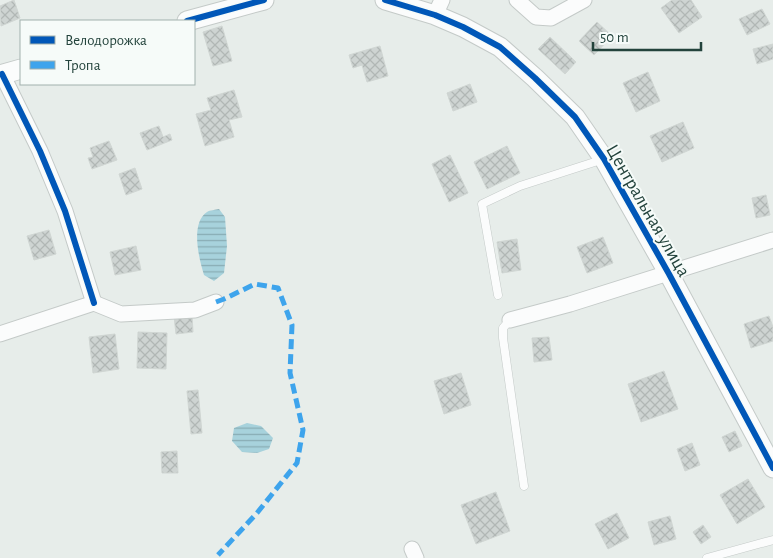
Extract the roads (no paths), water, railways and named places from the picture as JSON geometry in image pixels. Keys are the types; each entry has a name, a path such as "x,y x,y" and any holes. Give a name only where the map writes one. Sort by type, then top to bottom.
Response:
{"street":[{"path":"191,20 264,0"},
{"name":"Центральная улица","path":"385,0 439,8 463,27 500,47 575,117 604,159 773,468"},
{"path":"517,0 536,17 551,18 584,0"},
{"path":"20,69 1,72 40,151 65,211 94,303"},
{"path":"510,320 570,304 773,240"},
{"path":"0,334 94,303 121,314 194,310 216,302"}],"lane":[{"path":"498,295 482,204 520,186 604,159"},
{"path":"510,320 503,328 503,338 524,486"},
{"path":"707,558 773,540"}],"water":[{"path":"219,209 225,217 227,246 224,273 214,281 204,275 198,251 197,233 202,217 208,211"},
{"path":"247,423 261,426 273,438 269,449 257,453 242,452 232,441 234,428"}]}
